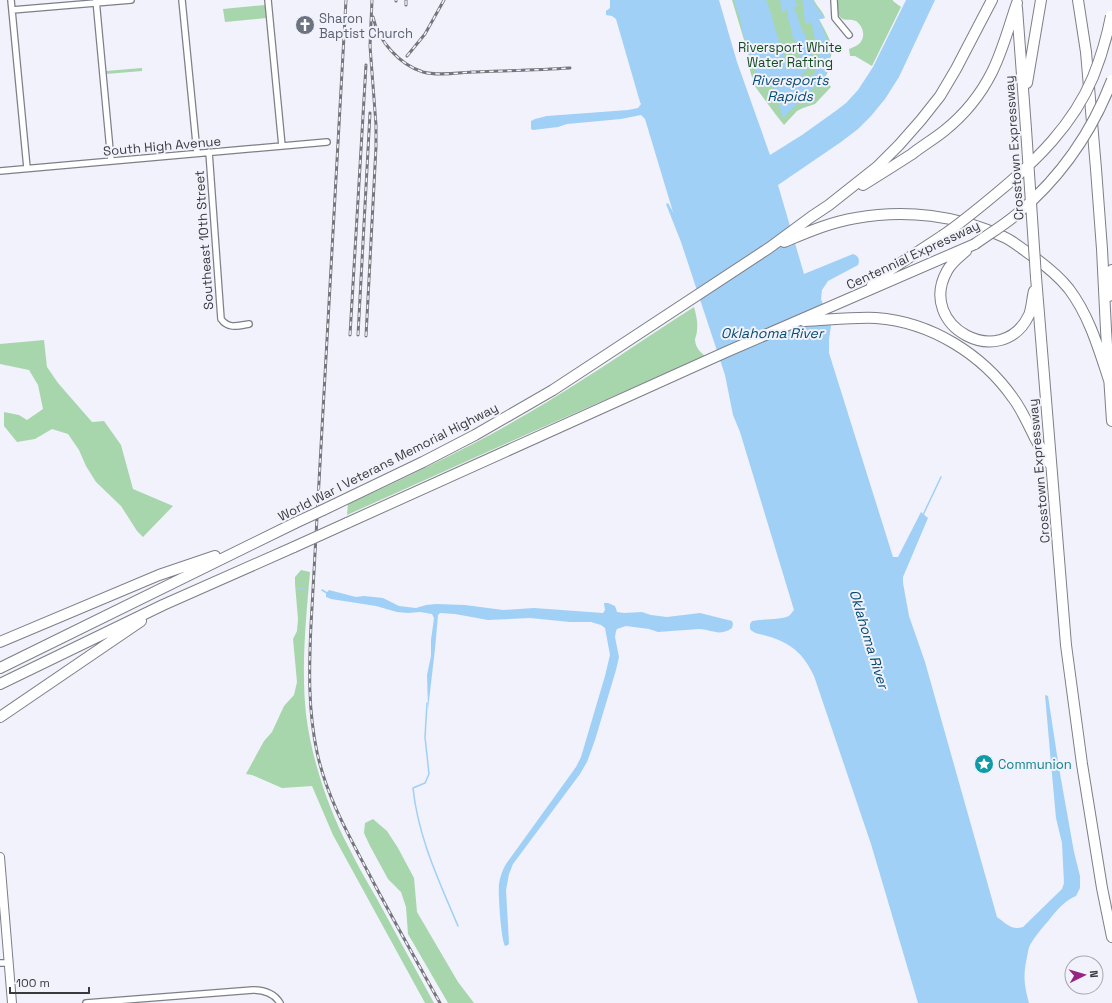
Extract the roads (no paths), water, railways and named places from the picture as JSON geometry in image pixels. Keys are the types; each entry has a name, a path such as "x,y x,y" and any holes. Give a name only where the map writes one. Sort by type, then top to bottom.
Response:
{"highway":[{"path":"829,205 877,167 900,145 922,120 940,96 956,69 992,0"},
{"path":"1024,98 1041,0"},
{"path":"1078,0 1086,52 1096,169 1112,421"},
{"path":"769,248 829,205 885,172 941,134 960,117 975,99 992,72 1017,1"},
{"name":"Crosstown Expressway","path":"1017,1 1040,335 1066,645 1073,705 1089,812 1112,937"},
{"path":"861,294 890,270 942,236 987,202 1022,172 1050,145 1078,106 1093,78 1102,54 1112,12"},
{"name":"Centennial Expressway","path":"796,322 975,244 1018,213 1055,178 1069,159 1091,126 1112,80"},
{"path":"769,248 815,229 855,218 878,215 916,214 962,222 1004,237 1057,275 1069,289 1090,324 1110,383"},
{"path":"975,244 950,266 942,281 941,289 944,312 951,324 969,338 981,341 996,340 1010,336 1022,326 1029,313 1036,277"},
{"name":"World War I Veterans Memorial Highway","path":"0,668 433,456 504,419 572,378 769,248"},
{"path":"1106,330 1112,270"},
{"path":"0,684 163,605 796,322 847,318 878,318 906,324 942,336 971,354 1006,388 1015,400 1052,468"},
{"path":"0,642 159,575 255,543"},
{"path":"0,717 116,639 163,605"}],"main road":[{"path":"0,857 12,1003"}],"street":[{"path":"11,0 27,168"},
{"path":"12,10 131,0"},
{"path":"182,0 197,153"},
{"path":"268,0 282,146"},
{"path":"834,0 835,18 849,35"},
{"path":"96,2 111,161"},
{"name":"South High Avenue","path":"0,171 327,142"},
{"name":"Southeast 10th Street","path":"209,152 221,319 225,324 232,326 249,324"},
{"path":"0,963 9,963"},
{"path":"86,1003 253,990 269,993 280,1003"}],"water":[{"name":"Oklahoma River","path":"610,0 719,0 737,62 770,155 802,135 837,110 858,90 873,67 906,0 935,0 899,77 885,99 871,116 858,129 841,142 778,185 804,274 853,254 857,256 859,261 858,265 828,281 822,290 821,299 831,326 829,353 893,557 898,557 921,512 928,518 903,577 909,616 925,662 997,917 1009,926 1015,928 1023,927 1062,889 1064,883 1062,843 1056,818 1045,695 1048,696 1059,768 1074,852 1080,876 1080,888 1076,896 1064,903 1055,913 1030,945 1025,975 1025,985 1029,1003 918,1003 871,844 814,676 801,655 790,646 783,642 756,633 750,629 750,624 752,621 787,617 794,610 740,432 733,415 725,375 681,242 666,204 668,203 673,212 645,119 641,115 621,119 567,124 558,127 533,130 531,129 531,121 547,116 628,110 638,108 641,104 616,19 612,16 606,15 606,11 610,8"},
{"name":"Riversports Rapids","path":"734,0 767,1 786,64 797,69 801,58 796,40 794,41 787,9 786,8 785,11 782,12 780,0 795,0 798,6 792,7 796,12 802,30 806,36 805,37 811,54 808,68 801,75 808,75 808,79 815,73 813,67 815,60 819,57 820,53 818,46 816,46 811,21 810,23 806,24 802,0 813,0 824,18 818,19 829,42 831,51 826,75 824,78 820,78 815,86 783,118 774,87 760,84 757,74 760,73 746,28 743,29"},
{"path":"329,590 356,597 364,596 383,598 399,606 416,608 436,604 465,605 503,610 534,608 603,613 605,610 604,603 608,603 615,606 617,612 642,612 667,617 700,613 732,621 733,624 732,628 723,632 699,629 658,632 649,629 626,626 617,629 615,637 619,657 595,740 587,762 580,774 513,864 509,874 506,890 509,943 505,946 502,935 499,906 499,884 503,869 576,767 581,757 610,655 605,628 591,622 570,622 530,618 488,620 440,613 438,615 428,709 427,675 431,656 431,640 434,618 432,614 420,612 397,612 376,606 331,599 326,597 326,593"}],"waterway":[{"path":"745,22 744,28 759,73 764,78"},
{"path":"923,515 941,477"},
{"path":"298,589 305,589"},
{"path":"322,590 327,593"},
{"path":"427,703 425,737 429,774 425,783 413,788 419,824 424,841 458,926"}],"railway":[{"path":"346,0 311,625 310,673 312,720 321,768 338,814 440,1003"},
{"path":"366,336 376,147 376,125 370,46 372,0"},
{"path":"406,0 406,5"},
{"path":"407,56 425,34 444,0"},
{"path":"373,17 380,35 391,51 406,64 423,72 447,74 570,68"},
{"path":"350,335 366,65"},
{"path":"358,335 370,113"}],"place":[{"name":"Sharon Baptist Church","path":"305,25"},
{"name":"Communion","path":"984,764"}],"park label":[{"name":"Riversport White Water Rafting","path":"790,54"}]}
